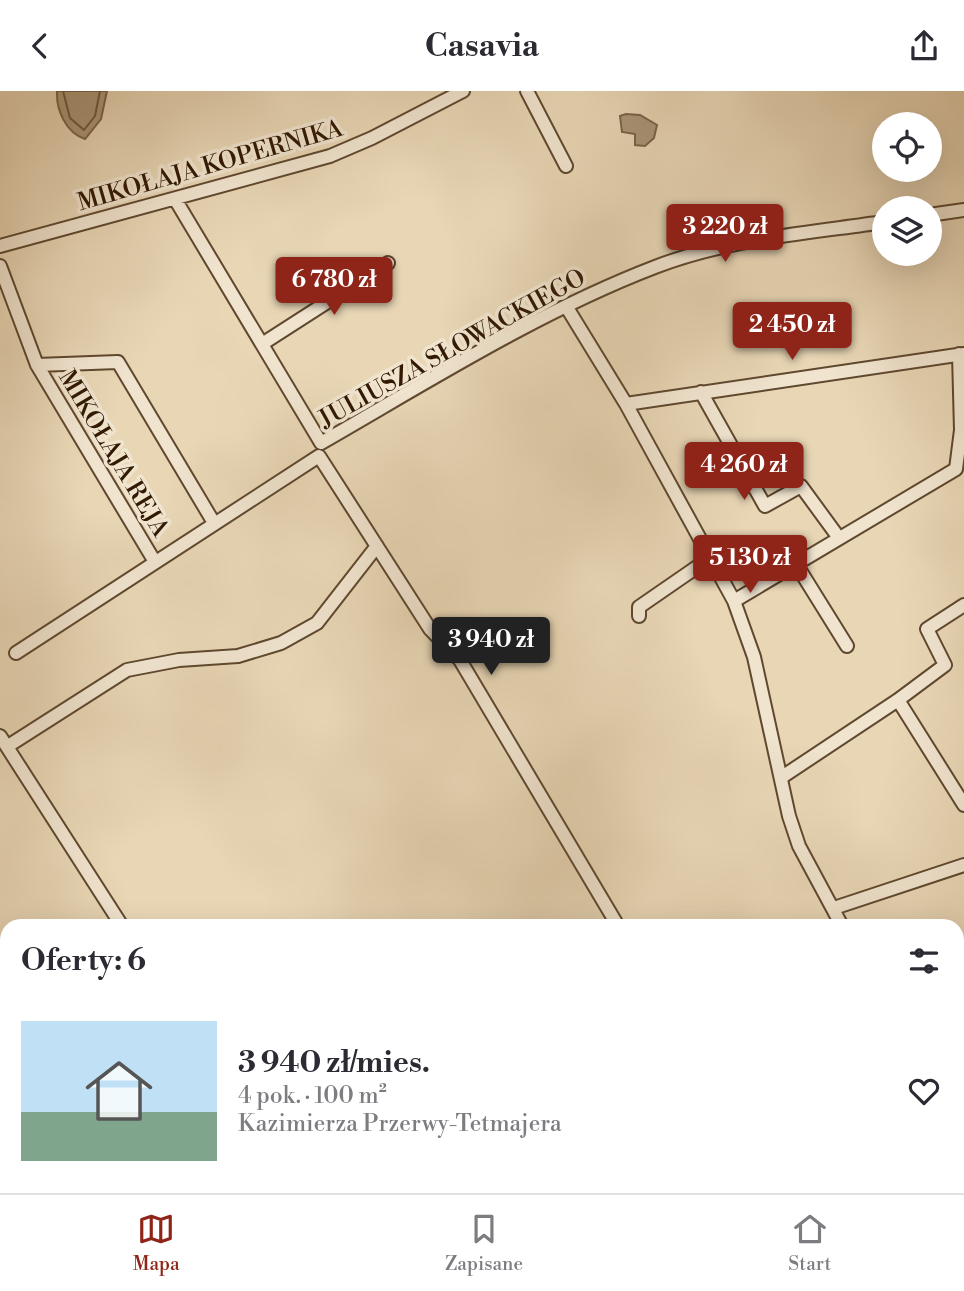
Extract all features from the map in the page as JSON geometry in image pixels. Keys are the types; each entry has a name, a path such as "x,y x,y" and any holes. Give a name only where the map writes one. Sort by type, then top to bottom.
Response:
{"street":[{"name":"MIKOŁAJA KOPERNIKA","path":"0,247 330,156 372,138 463,91"},
{"path":"527,91 566,166"},
{"path":"174,199 262,344 377,546 430,629 460,660 614,919"},
{"path":"942,213 964,210"},
{"name":"JULIUSZA SŁOWACKIEGO","path":"16,653 214,523 320,449 566,306 656,266 739,243 872,224"},
{"path":"262,344 388,263"},
{"name":"MIKOŁAJA REJA","path":"0,266 37,365 155,562"},
{"path":"566,306 626,404 734,601 754,657 799,846 839,919"},
{"path":"626,404 962,354 963,432 956,469 734,601"},
{"name":"MIKOŁAJA REJA","path":"37,365 118,362 214,523"},
{"path":"701,392 765,506 801,486 839,538"},
{"path":"118,919 4,741 127,670 179,660 238,656 281,643 317,623 377,546"},
{"path":"639,616 639,607 710,558"},
{"path":"796,564 847,646"},
{"path":"782,777 898,700 945,665 927,629 964,605"},
{"path":"898,700 964,805"},
{"path":"834,908 964,865"}],"water":[{"path":"57,91 107,91 101,119 85,139 72,132 64,120 58,106"},
{"path":"640,115 657,125 654,138 645,146 635,145 635,134 622,132 620,116"}]}
